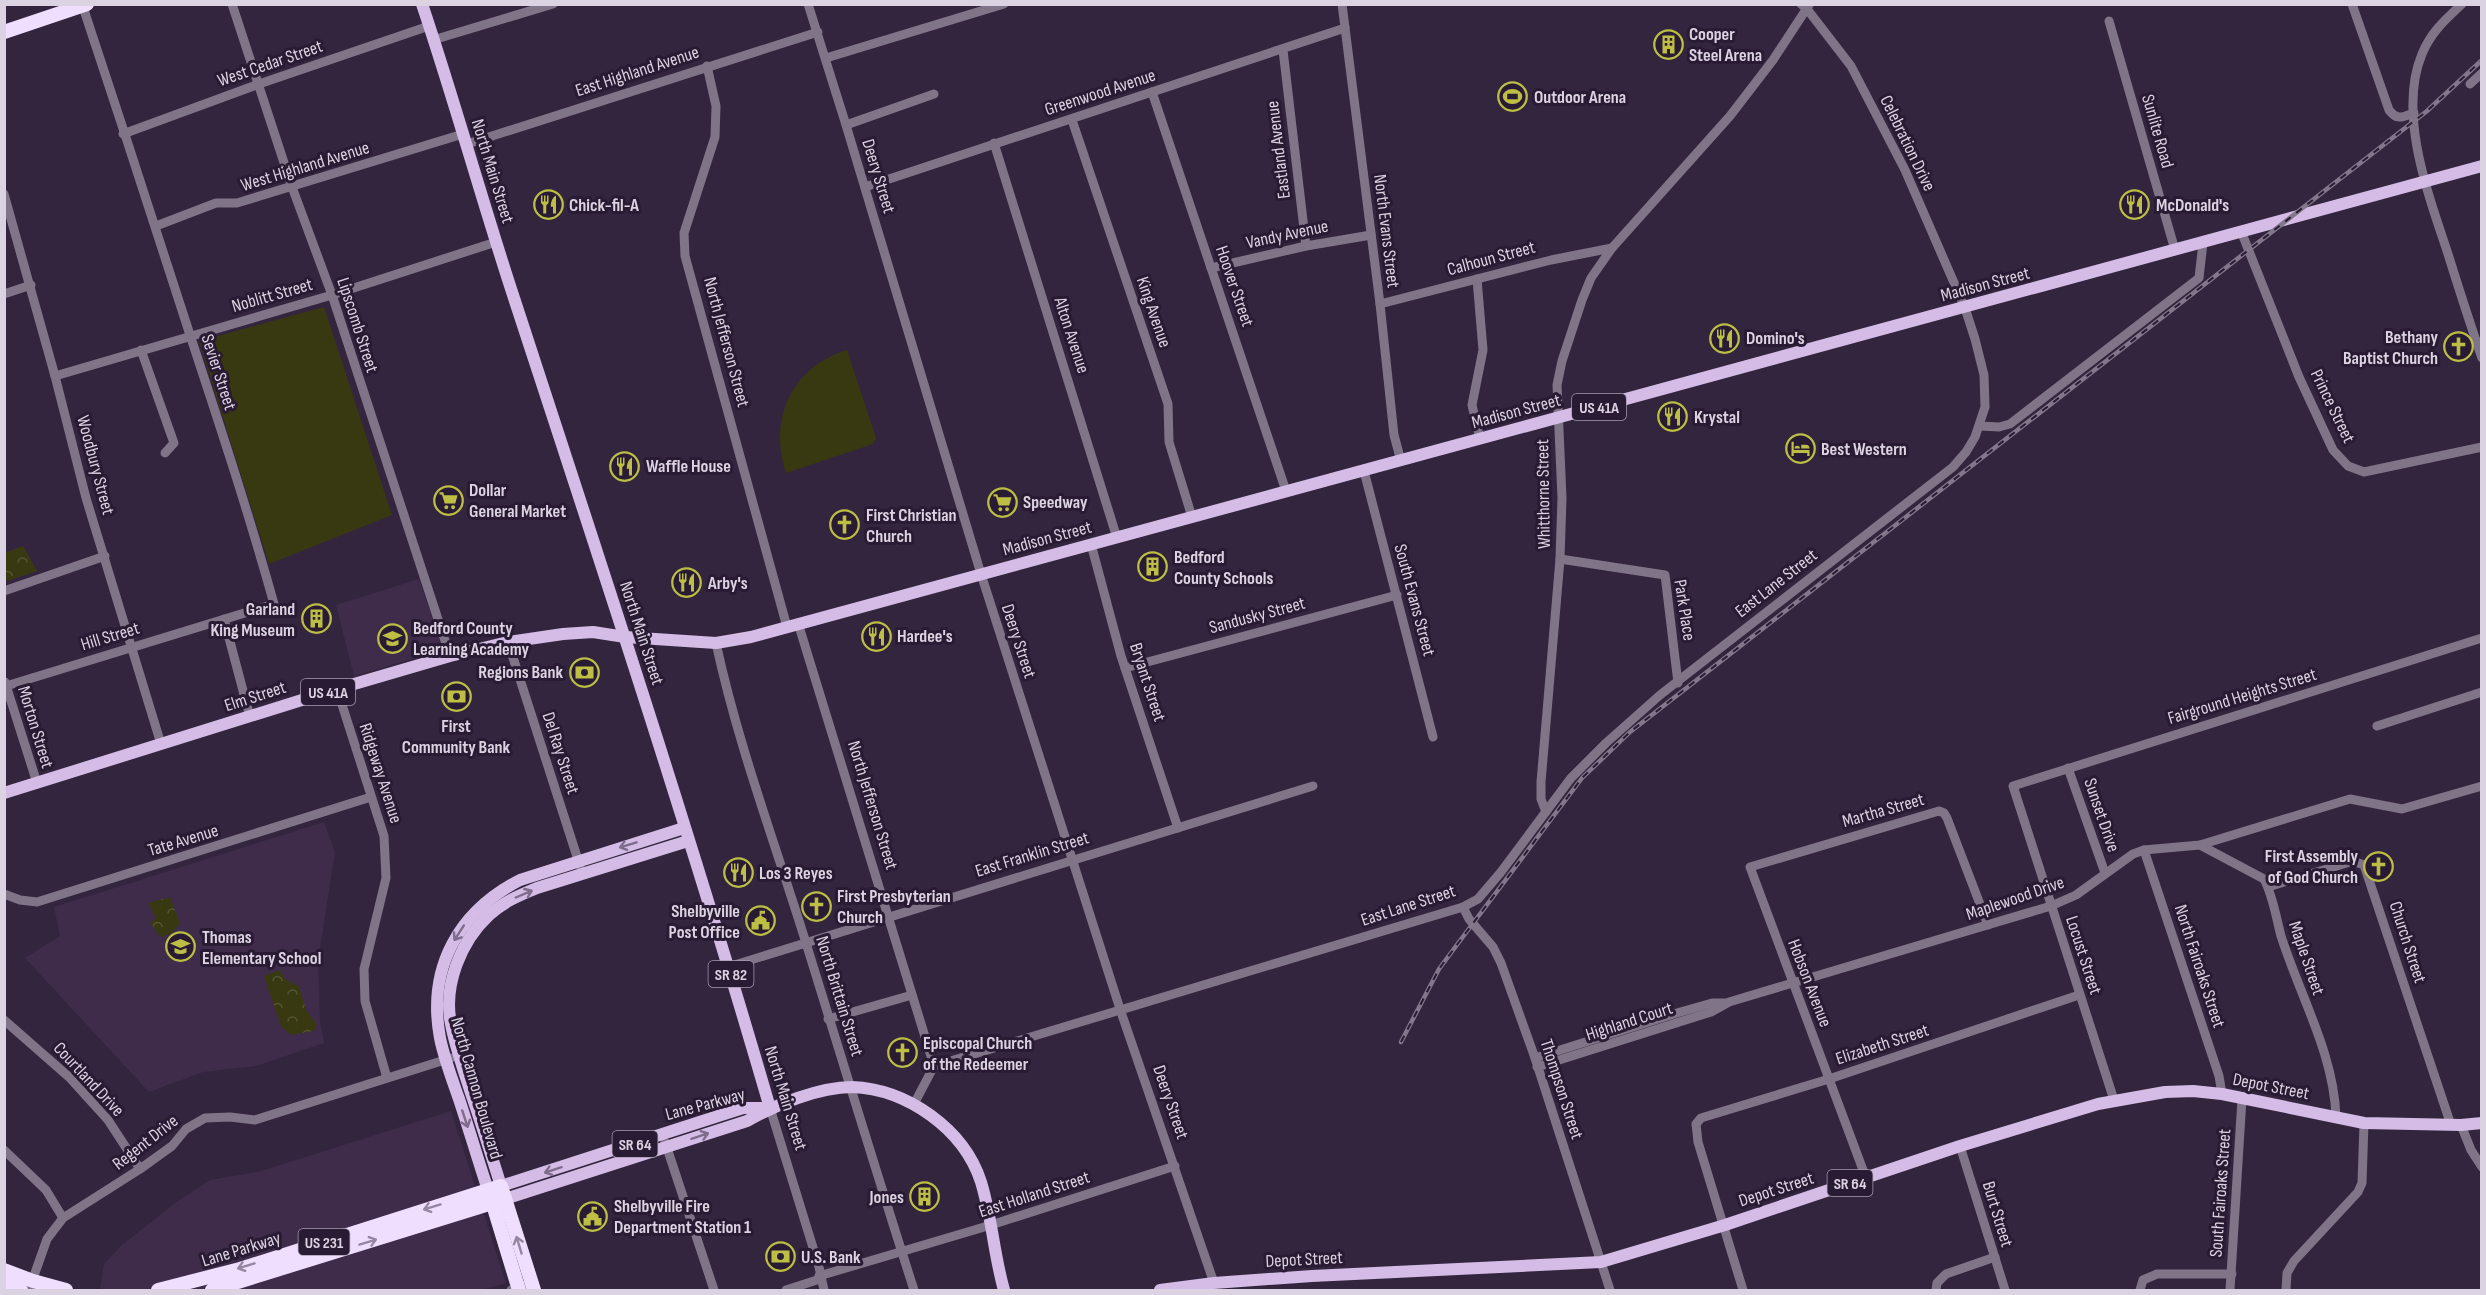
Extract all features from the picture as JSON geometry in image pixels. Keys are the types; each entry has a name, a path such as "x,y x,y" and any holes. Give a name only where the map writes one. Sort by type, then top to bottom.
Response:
{"highway":[{"path":"4,32 84,5"},
{"name":"North Cannon Boulevard","path":"497,1194 522,1289"},
{"name":"Lane Parkway","path":"158,1290 240,1269 497,1194"},
{"name":"Lane Parkway","path":"212,1290 497,1194"},
{"path":"4,1270 31,1286 66,1290"},
{"path":"4,1282 21,1290"}],"main road":[{"name":"North Main Street","path":"422,4 496,242 625,637 770,1108"},
{"name":"Madison Street","path":"625,637 716,643 751,637 2481,166"},
{"name":"Elm Street","path":"4,793 450,656 508,642 564,634 593,632 625,637"},
{"name":"North Cannon Boulevard","path":"497,1194 446,1060 439,1032 437,991 448,952 459,932 479,907 503,889 520,880 684,828"},
{"name":"North Cannon Boulevard","path":"497,1194 450,1023 449,1006 453,978 460,954 470,937 489,915 514,898 537,888 688,841"},
{"name":"SR 64","path":"770,1108 819,1092 851,1087 881,1092 914,1104 944,1126 968,1155 981,1181 1004,1290"},
{"name":"Depot Street","path":"1217,1287 1601,1262 1725,1225 1960,1146 2114,1100 2165,1092 2193,1091 2222,1094 2364,1123 2456,1125 2481,1123"},
{"name":"Lane Parkway","path":"579,1168 662,1134 743,1108 770,1108"},
{"name":"Lane Parkway","path":"497,1194 579,1168 666,1147 747,1120 770,1108"},
{"name":"SR 64","path":"1160,1290 1217,1287"}],"street":[{"name":"Lipscomb Street","path":"232,4 292,187 332,295 450,656"},
{"path":"434,40 553,4"},
{"name":"Deery Street","path":"808,4 981,574 1121,1012 1217,1287"},
{"path":"826,58 1004,4"},
{"name":"North Evans Street","path":"1342,4 1394,435 1401,461"},
{"path":"2352,4 2389,110 2393,116 2399,118 2414,113"},
{"path":"2462,4 2435,28 2421,55 2415,84 2414,113 2424,182 2481,358"},
{"name":"Sevier Street","path":"84,5 123,134 156,226 253,528 274,604 224,619"},
{"name":"Whitthorne Street","path":"1546,812 1541,799 1541,782 1560,558 1562,498 1557,386 1562,361 1591,278 1612,248 1730,116 1773,60 1806,6"},
{"name":"Celebration Drive","path":"1806,6 1851,66 1911,184 1965,308"},
{"name":"Sunlite Road","path":"2109,21 2175,250"},
{"name":"West Cedar Street","path":"123,134 259,84 429,26"},
{"name":"Greenwood Avenue","path":"865,187 1345,28"},
{"name":"East Highland Avenue","path":"465,139 818,32"},
{"name":"Eastland Avenue","path":"1283,50 1306,246"},
{"name":"North Jefferson Street","path":"707,66 716,106 714,137 684,233 685,256 792,625 888,917 934,1066"},
{"path":"2470,84 2481,74"},
{"name":"Hoover Street","path":"1152,92 1286,491"},
{"path":"846,124 934,94"},
{"name":"King Avenue","path":"1072,120 1168,404 1169,442 1192,517"},
{"name":"West Highland Avenue","path":"156,226 216,203 237,203 465,139"},
{"name":"Alton Avenue","path":"994,143 1117,538"},
{"name":"Woodbury Street","path":"4,194 56,376 86,498 161,744"},
{"name":"Prince Street","path":"2241,231 2299,377 2333,450 2348,466 2364,472 2481,447"},
{"name":"Vandy Avenue","path":"1211,268 1306,246 1371,235"},
{"name":"Noblitt Street","path":"56,376 332,295 496,242"},
{"path":"1980,426 1999,427 2010,424 2199,278 2203,243"},
{"name":"Calhoun Street","path":"1380,304 1551,260 1612,248"},
{"path":"1477,279 1483,350 1472,405 1480,439"},
{"path":"4,294 31,285"},
{"name":"East Lane Street","path":"934,1066 1121,1012 1463,907 1478,899 1571,778 1606,742 1647,706 1953,466 1966,452 1980,426 1985,407 1984,375 1965,308"},
{"path":"141,350 174,443 165,453"},
{"name":"South Evans Street","path":"1364,471 1433,737"},
{"name":"Bryant Street","path":"1091,544 1125,668 1178,828"},
{"path":"4,591 105,556"},
{"name":"Park Place","path":"1560,558 1665,575 1678,683"},
{"name":"Sandusky Street","path":"1125,668 1397,595"},
{"path":"224,619 250,717"},
{"name":"Hill Street","path":"5,684 224,619"},
{"name":"Fairground Heights Street","path":"2013,786 2481,638"},
{"name":"Del Ray Street","path":"508,642 582,874"},
{"name":"North Brittain Street","path":"716,643 733,715 914,1290"},
{"name":"Morton Street","path":"5,684 37,783"},
{"name":"Ridgeway Avenue","path":"337,689 384,836 386,878 364,969 365,1001 387,1078"},
{"path":"2377,726 2481,692"},
{"name":"Sunset Drive","path":"2068,768 2105,873"},
{"name":"East Franklin Street","path":"728,967 1312,786"},
{"name":"Locust Street","path":"2013,786 2114,1100"},
{"name":"Maplewood Drive","path":"1792,984 2051,906 2076,895 2133,854 2144,850 2200,845 2350,799 2402,809 2481,786"},
{"name":"Tate Avenue","path":"4,894 20,900 37,902 371,797"},
{"name":"Martha Street","path":"1750,867 1939,812 1944,813 1988,925"},
{"path":"2200,845 2264,879 2268,887"},
{"name":"North Fairoaks Street","path":"2144,850 2219,1076 2222,1094"},
{"name":"Church Street","path":"2268,887 2353,861 2364,865 2456,1125 2481,1167"},
{"name":"Hobson Avenue","path":"1750,867 1866,1178"},
{"name":"Maple Street","path":"2268,887 2282,936 2329,1069 2335,1095 2336,1117"},
{"name":"Thompson Street","path":"1463,907 1469,919 1493,947 1502,963 1610,1290"},
{"name":"Highland Court","path":"1536,1063 1711,1012 1729,1002 1792,984"},
{"path":"828,1019 912,995"},
{"name":"Elizabeth Street","path":"1725,1225 1698,1142 1696,1124 1701,1118 1828,1079 2079,995"},
{"name":"Courtland Drive","path":"4,1020 69,1077 108,1120 140,1169"},
{"name":"Regent Drive","path":"31,1286 47,1239 63,1218 140,1169 172,1146 186,1130 205,1118 230,1117 255,1120 459,1056"},
{"path":"914,1104 934,1066"},
{"name":"South Fairoaks Street","path":"2230,1290 2242,1099"},
{"name":"North Main Street","path":"770,1108 824,1290"},
{"path":"2286,1290 2287,1273 2294,1261 2358,1192 2362,1184 2364,1123"},
{"path":"662,1134 714,1290"},
{"name":"Burt Street","path":"1960,1146 2005,1290"},
{"path":"4,1150 46,1190 63,1218"},
{"name":"East Holland Street","path":"786,1290 820,1277 1175,1166"},
{"path":"1725,1225 1743,1290"},
{"path":"1936,1290 1937,1282 1946,1274 1995,1257"},
{"path":"2140,1290 2143,1280 2157,1274 2232,1274"}],"shaded area":[{"name":"Bedford County Learning Academy","path":"419,579 443,650 354,676 336,605"},
{"name":"Thomas Elementary School","path":"324,822 335,852 318,961 320,1021 324,1043 256,1066 203,1072 149,1092 25,958 60,936 54,907"},
{"path":"451,1111 506,1283 482,1290 100,1290 104,1264 122,1245 178,1201 210,1180 258,1172"}],"green space":[{"path":"324,307 392,515 269,564 199,341"},
{"path":"847,350 876,438 873,444 786,473 781,453 780,434 789,398 798,382 811,369"},
{"path":"23,546 37,571 7,581 5,553"},
{"path":"170,897 180,923 172,933 160,937 150,922 156,918 148,903"},
{"path":"280,970 285,979 299,986 306,1010 316,1023 316,1029 313,1031 291,1035 281,1026 264,976"}],"railway":[{"path":"1401,1042 1439,969 1582,778 1630,732 2427,111 2482,60"}],"place":[{"name":"Cooper Steel Arena","path":"1668,44"},
{"name":"Outdoor Arena","path":"1513,97"},
{"name":"Chick-fil-A","path":"548,205"},
{"name":"McDonald's","path":"2135,205"},
{"name":"Domino's","path":"1725,338"},
{"name":"Bethany Baptist Church","path":"2459,347"},
{"name":"Krystal","path":"1673,417"},
{"name":"Best Western","path":"1800,449"},
{"name":"Waffle House","path":"625,466"},
{"name":"Dollar General Market","path":"448,500"},
{"name":"Speedway","path":"1002,502"},
{"name":"First Christian Church","path":"845,525"},
{"name":"Bedford County Schools","path":"1153,567"},
{"name":"Arby's","path":"687,583"},
{"name":"Garland King Museum","path":"316,619"},
{"name":"Hardee's","path":"876,636"},
{"name":"Bedford County Learning Academy","path":"392,638"},
{"name":"Regions Bank","path":"584,672"},
{"name":"First Community Bank","path":"456,697"},
{"name":"First Assembly of God Church","path":"2379,866"},
{"name":"Los 3 Reyes","path":"738,873"},
{"name":"First Presbyterian Church","path":"816,906"},
{"name":"Shelbyville Post Office","path":"761,921"},
{"name":"Thomas Elementary School","path":"181,947"},
{"name":"Episcopal Church of the Redeemer","path":"902,1053"},
{"name":"Jones","path":"925,1197"},
{"name":"Shelbyville Fire Department Station 1","path":"593,1216"},
{"name":"U.S. Bank","path":"780,1257"}]}
